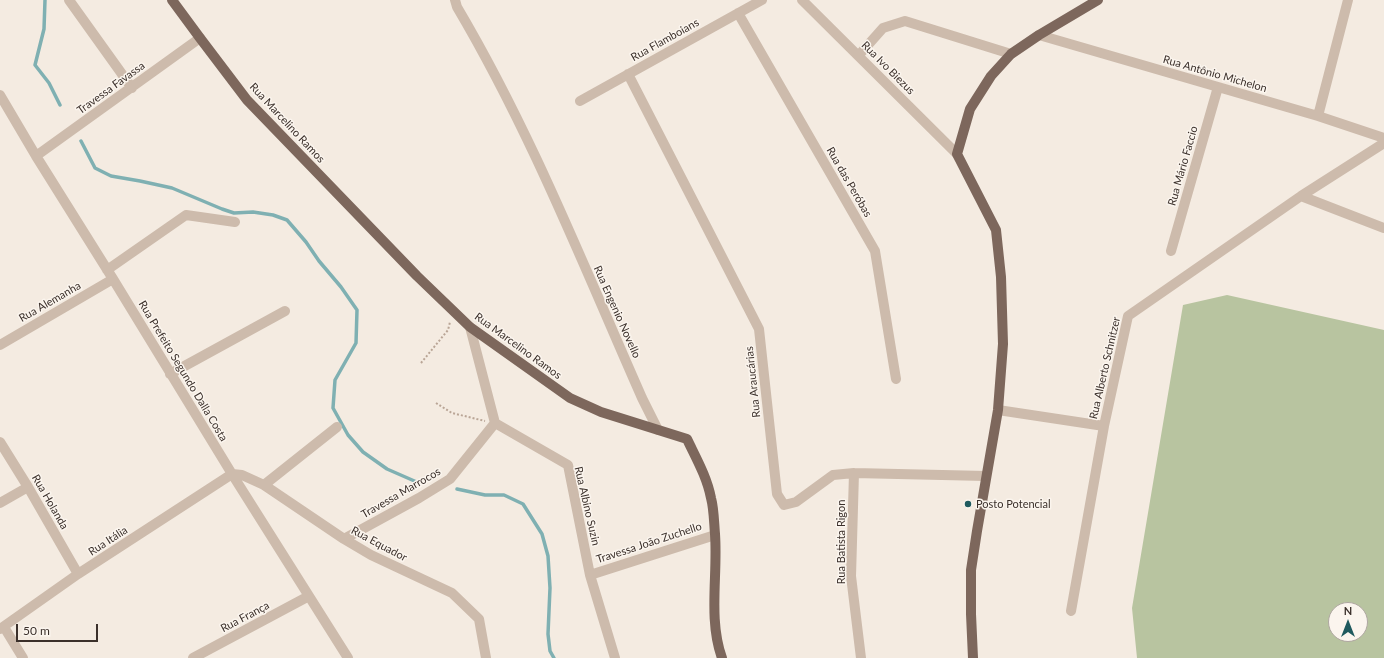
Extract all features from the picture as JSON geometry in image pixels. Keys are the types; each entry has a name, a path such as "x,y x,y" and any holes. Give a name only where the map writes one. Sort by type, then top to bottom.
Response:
{"main road":[{"name":"Rua Marcelino Ramos","path":"172,0 248,100 417,276 470,327 570,398 601,412 687,439 700,466 711,498 715,535 714,608 718,646 722,658"},
{"path":"973,658 971,570 998,410 1003,344 1001,277 996,230 957,154 970,109 990,76 1011,54 1039,35 1098,0"}],"street":[{"path":"69,0 132,88"},
{"name":"Rua Engenio Novello","path":"455,0 457,7 483,50 557,203 642,398 658,430"},
{"name":"Rua Flamboians","path":"580,101 762,0"},
{"name":"Rua Ivo Biezus","path":"802,0 957,154"},
{"path":"1318,116 1348,0"},
{"name":"Rua das Peróbas","path":"738,13 875,251 896,379"},
{"path":"859,55 883,28 905,21 1011,54"},
{"name":"Rua Antônio Michelon","path":"1039,35 1318,116 1384,138"},
{"name":"Travessa Favassa","path":"36,156 200,38"},
{"name":"Rua Araucárias","path":"628,74 759,329 777,494 784,505 796,502 833,475 854,473 986,476"},
{"name":"Rua Mário Faccio","path":"1171,251 1218,87"},
{"name":"Rua Prefeito Segundo Dalla Costa","path":"0,94 36,156 170,374 348,658"},
{"name":"Rua Alberto Schnitzer","path":"1071,611 1104,426 1128,316 1301,196 1384,142"},
{"path":"1301,196 1384,228"},
{"path":"107,270 186,215 235,222"},
{"name":"Rua Alemanha","path":"0,345 113,279"},
{"path":"170,374 284,311"},
{"path":"470,327 496,423"},
{"path":"998,410 1104,426"},
{"name":"Travessa Marrocos","path":"344,539 450,479 496,423"},
{"name":"Rua Albino Suzin","path":"496,423 568,465 590,575 615,658"},
{"path":"264,485 337,427"},
{"name":"Rua Holanda","path":"0,442 28,487 78,574"},
{"name":"Rua Batista Rigon","path":"854,473 851,576 861,658"},
{"name":"Rua Equador","path":"232,474 242,475 264,485 344,539 371,555 452,593 479,619 486,658"},
{"name":"Rua Itália","path":"2,628 78,574 232,474"},
{"path":"0,503 28,487"},
{"name":"Travessa João Zuchello","path":"590,575 715,535"},
{"name":"Rua França","path":"196,657 309,596"},
{"path":"2,628 23,658"}],"path":[{"path":"421,363 448,330 451,320"},
{"path":"436,403 452,413 496,423"}],"green space":[{"path":"1227,295 1384,330 1384,658 1137,658 1132,608 1183,305"}],"waterway":[{"path":"45,0 44,29 35,65 49,83 60,105"},
{"path":"81,141 95,168 111,176 172,188 234,213 253,212 273,215 287,220 306,242 357,310 356,343 335,380 333,408 348,435 363,452 387,469 419,483"},
{"path":"457,489 485,495 504,495 523,504 542,534 548,556 550,588 548,634 550,651 554,658"}],"place":[{"name":"Posto Potencial","path":"968,504"}]}
